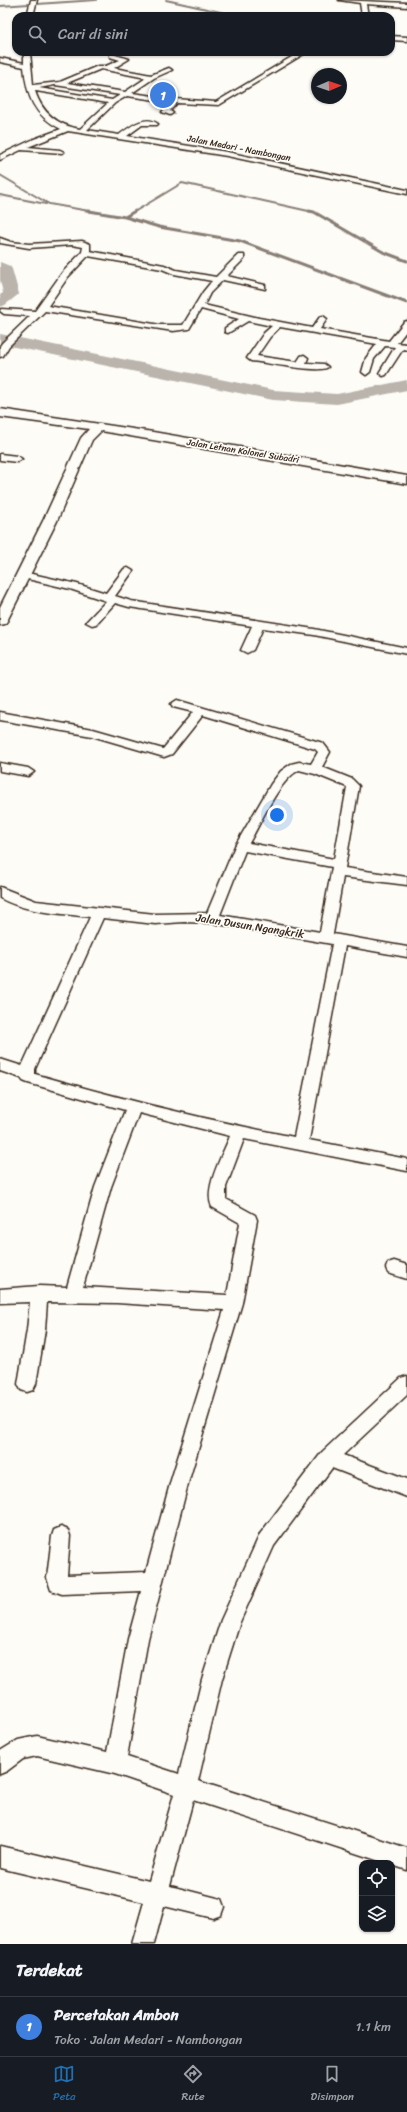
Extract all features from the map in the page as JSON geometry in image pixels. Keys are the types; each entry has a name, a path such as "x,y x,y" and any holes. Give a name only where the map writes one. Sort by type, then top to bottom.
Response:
{"main road":[{"name":"Jalan Letnan Kolonel Subadri","path":"0,413 99,427 407,480"},
{"path":"78,424 87,438"},
{"path":"0,621 24,575 87,438 99,427"}],"street":[{"path":"31,12 34,0"},
{"path":"342,0 400,2 407,5"},
{"path":"363,1 364,12"},
{"path":"395,38 407,39"},
{"path":"27,56 26,65 39,110 48,118 67,129"},
{"path":"108,68 126,59 112,56"},
{"path":"32,88 50,83 58,83 126,92 175,101 220,103 297,56"},
{"path":"0,60 26,65"},
{"path":"58,83 83,75 96,67 152,77"},
{"path":"82,132 113,102 126,92 152,77 169,70"},
{"path":"32,88 113,102"},
{"path":"189,102 196,95"},
{"path":"170,113 165,112 175,101"},
{"path":"123,139 141,123 155,124"},
{"path":"0,158 18,148 67,129"},
{"name":"Jalan Medari - Nambongan","path":"67,129 271,162 407,192"},
{"path":"18,148 60,152"},
{"path":"0,240 22,244 82,243 87,246 86,253 65,275 43,308 8,342 0,354"},
{"path":"86,253 164,267 179,273 220,278 262,287"},
{"path":"43,308 76,312 156,328 186,327 199,306 220,278 241,257"},
{"path":"199,306 278,325 396,345"},
{"path":"4,311 37,314"},
{"path":"228,330 246,318"},
{"path":"314,331 323,319"},
{"path":"383,373 407,324"},
{"path":"278,325 267,336 251,358 302,361 324,367"},
{"path":"366,372 370,358 396,345"},
{"path":"0,457 17,459"},
{"path":"92,622 111,598 128,571"},
{"path":"24,575 73,586 137,605 314,632 407,651"},
{"path":"247,650 259,623"},
{"path":"177,704 319,746 324,752 314,770"},
{"path":"0,716 93,733 164,753 168,751 200,711"},
{"path":"212,918 241,846 281,778 293,768 299,766 348,782 353,786 354,791 338,868 332,940 300,1145"},
{"path":"0,767 28,772"},
{"path":"241,846 407,882"},
{"name":"Jalan Dusun Ngangkrik","path":"0,892 13,899 36,906 98,914 155,919 184,917 212,918 407,952"},
{"path":"27,1074 98,914"},
{"path":"0,1065 27,1074 31,1079 239,1132 407,1165"},
{"path":"73,1294 103,1187 134,1106"},
{"path":"115,1764 138,1639 153,1581 180,1480 234,1304 249,1220 218,1202 218,1187 239,1132"},
{"path":"27,1384 36,1330 39,1294"},
{"path":"0,1296 73,1294 234,1304"},
{"path":"143,1944 186,1787 212,1679 231,1620 267,1540 328,1458 407,1384"},
{"path":"328,1458 407,1488"},
{"path":"61,1536 57,1578 58,1583 62,1585 153,1581"},
{"path":"0,1764 18,1750 37,1746 115,1764 407,1859"},
{"path":"0,1857 213,1906"}],"waterway":[{"path":"37,4 96,0"},
{"path":"166,0 220,12"},
{"path":"0,6 29,4"},
{"path":"0,175 49,204 95,212"},
{"path":"134,212 182,183 313,212"},
{"path":"0,195 46,204"},
{"path":"89,211 95,212"},
{"path":"125,217 135,211"},
{"path":"309,211 314,212 383,252 407,261"},
{"path":"95,212 125,217"},
{"path":"125,217 159,227 240,241 407,303"},
{"path":"0,266 5,269 11,294 0,302"},
{"path":"0,339 273,395 337,399 407,385"}],"place":[{"name":"Percetakan Ambon","path":"163,95"}]}
